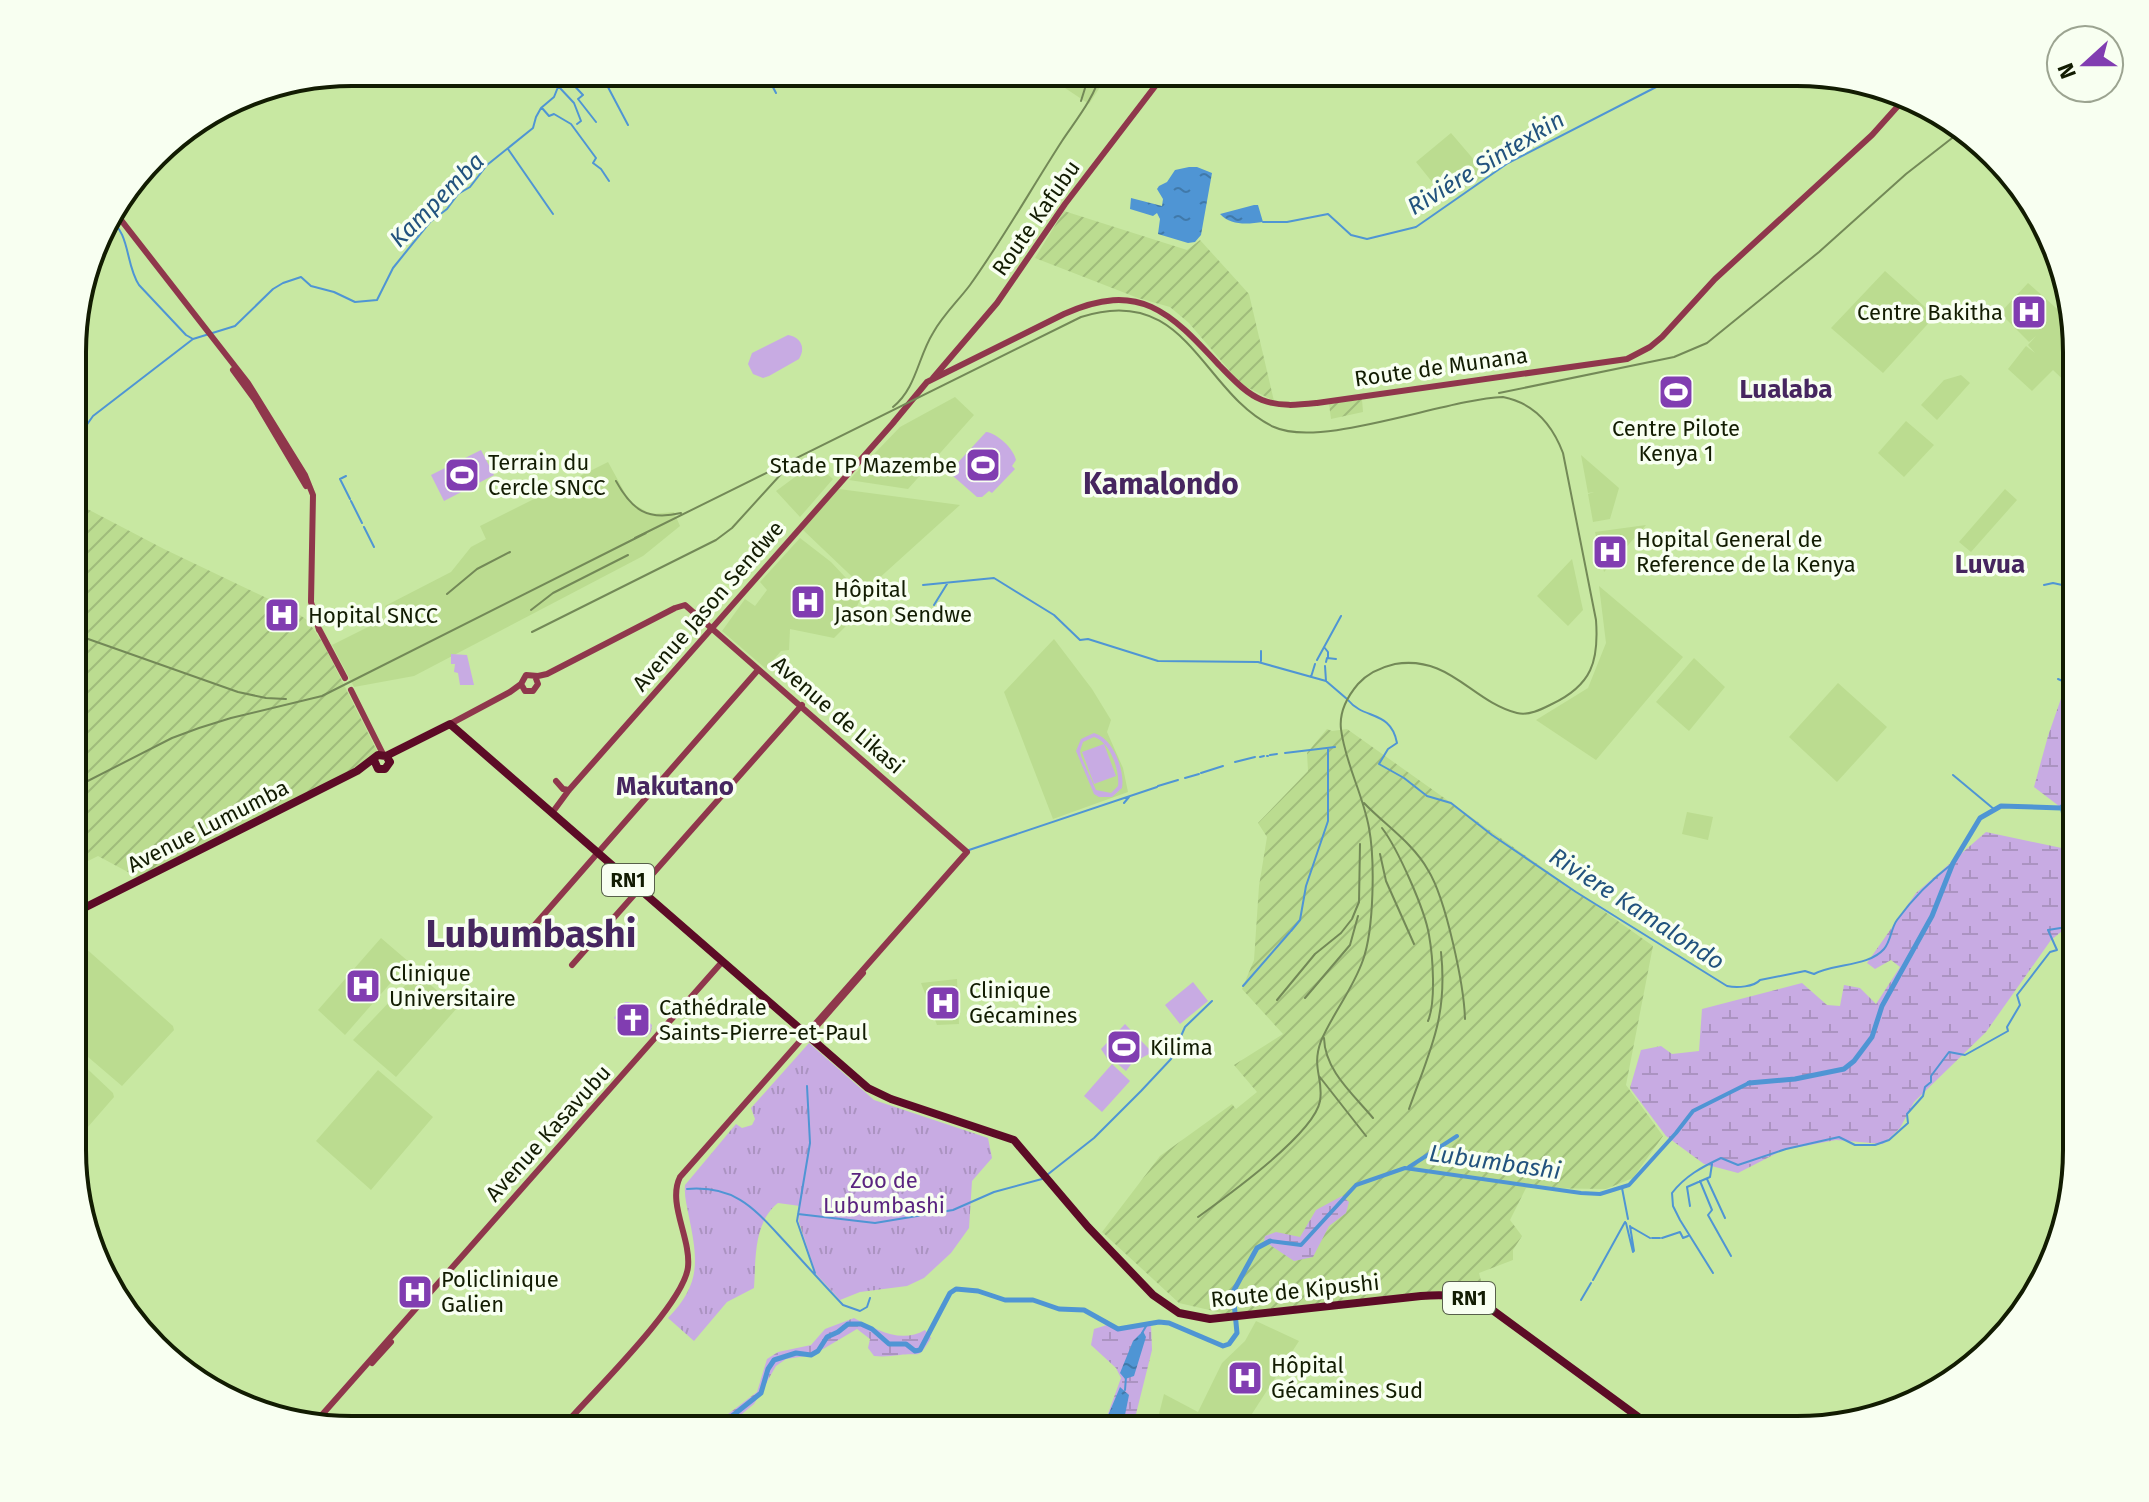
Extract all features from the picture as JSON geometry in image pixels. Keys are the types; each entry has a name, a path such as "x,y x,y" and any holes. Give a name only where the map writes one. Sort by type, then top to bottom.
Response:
{"highway":[{"name":"RN1","path":"450,724 806,1035"},
{"path":"381,760 450,724"},
{"name":"Avenue Lumumba","path":"87,907 381,760"},
{"name":"Route de Kipushi","path":"806,1035 876,1093 1009,1137 1024,1149 1088,1227 1162,1303 1179,1313 1194,1317 1236,1316 1438,1295 1463,1296 1487,1306 1637,1416"}],"main road":[{"name":"Route Kafubu","path":"931,380 1006,291 1065,204 1155,87"},
{"name":"Route de Munana","path":"931,380 1079,307 1113,300 1144,304 1170,316 1182,324 1240,386 1259,399 1284,405 1317,403 1627,359 1662,337 1715,279 1872,135 1898,106"},
{"path":"121,220 211,335 256,399 312,489 311,602 319,630 345,678"},
{"name":"Avenue Jason Sendwe","path":"552,813 931,380"},
{"name":"Avenue de Likasi","path":"537,680 685,605 967,852 806,1035"},
{"path":"532,928 758,670"},
{"path":"450,724 522,687 533,691 537,680 524,675 522,687"},
{"path":"351,690 381,760"},
{"path":"572,965 802,705"},
{"path":"556,781 563,789 569,790"},
{"name":"Avenue Kasavubu","path":"326,1414 722,962"},
{"path":"575,1415 662,1316 682,1288 688,1260 676,1194 680,1177 806,1035"}],"shaded area":[{"path":"1063,86 1100,87 1089,104"},
{"path":"1451,133 1487,175 1445,198 1416,162"},
{"path":"1064,211 1187,250 1200,240 1249,294 1274,401 1241,384 1189,323 1170,307 1138,298 1035,258"},
{"path":"1885,271 1935,316 1883,373 1831,328"},
{"path":"2028,283 2059,311 2062,379 2053,370 2032,391 2008,369 2026,346 2035,353 2028,345 2036,336 2029,342 2000,313"},
{"path":"1961,375 1970,383 1937,420 1921,405 1944,380"},
{"path":"955,397 974,415 908,489 849,480 900,427"},
{"path":"1362,399 1363,412 1331,419 1329,404"},
{"path":"1906,421 1934,445 1904,477 1878,453"},
{"path":"1581,455 1619,488 1610,519 1593,522 1588,494 1594,492 1588,493"},
{"path":"608,462 630,502 651,514 674,512 680,526 643,556 414,676 354,687 332,645 390,616 385,606 451,572 471,547 486,539 480,526"},
{"path":"814,463 833,479 800,517 776,491"},
{"path":"839,489 960,505 866,590 802,529"},
{"path":"2005,489 2017,500 1971,552 1959,542"},
{"path":"86,508 307,620 323,643 380,757 139,878 98,856 87,862"},
{"name":"Hopital General de Reference de la Kenya","path":"1646,525 1604,572 1595,532"},
{"name":"Hôpital Jason Sendwe","path":"800,538 831,562 862,595 850,622 834,638 790,629 789,650 781,651 766,669 722,631 745,599 755,606 767,590 760,582"},
{"path":"1572,559 1583,610 1568,626 1537,596"},
{"path":"1599,586 1683,657 1596,760 1536,720 1588,688 1606,643"},
{"path":"1054,639 1111,720 1107,732 1123,768 1128,792 1053,819 1004,692"},
{"path":"1694,658 1725,687 1689,731 1656,702"},
{"path":"1838,683 1887,727 1837,782 1789,737"},
{"path":"1327,729 1347,729 1653,946 1626,1085 1663,1136 1633,1178 1606,1189 1526,1188 1510,1220 1522,1236 1513,1250 1513,1260 1479,1273 1486,1301 1454,1291 1231,1315 1179,1303 1102,1232 1160,1156 1232,1104 1236,1109 1257,1092 1234,1065 1283,1034 1242,989 1254,960 1259,886 1267,837 1258,823 1308,771 1307,753"},
{"path":"1687,812 1713,817 1708,840 1682,834"},
{"name":"Clinique Universitaire","path":"381,938 409,962 345,1035 318,1010"},
{"path":"87,949 173,1026 174,1030 122,1086 87,1056"},
{"path":"417,973 457,1008 396,1077 353,1040"},
{"name":"Clinique Gécamines","path":"957,979 959,1024 937,1025 921,983"},
{"path":"87,1068 114,1097 87,1128"},
{"path":"378,1070 433,1117 371,1190 316,1141"},
{"name":"Hôpital Gécamines Sud","path":"1256,1321 1299,1341 1251,1416 1159,1416 1164,1394 1198,1412 1222,1363 1245,1341"}],"green space":[{"path":"788,335 801,344 799,359 763,378 753,374 748,364 752,353"},
{"name":"Centre Pilote Kenya 1","path":"1679,375 1693,389 1673,409 1659,395"},
{"name":"Stade TP Mazembe","path":"986,432 1000,438 1009,447 1015,456 1012,466 1015,469 992,493 989,491 977,497 953,476 952,469"},
{"name":"Terrain du Cercle SNCC","path":"481,450 494,475 444,501 431,475"},
{"path":"451,654 467,655 474,685 460,685 458,673 454,672 455,664 451,664"},
{"path":"2062,696 2062,808 2034,787"},
{"path":"1094,733 1112,748 1122,773 1122,788 1112,797 1094,794 1076,751 1081,739","holes":["1094,737 1113,757 1117,772 1118,786 1111,793 1096,790 1081,756 1083,742"]},
{"path":"1104,744 1116,776 1094,784 1082,752"},
{"path":"1986,832 2062,848 2062,931 2051,940 1986,1032 1914,1102 1900,1128 1883,1144 1836,1140 1783,1150 1738,1173 1704,1164 1666,1136 1630,1088 1641,1050 1661,1046 1672,1054 1699,1051 1702,1009 1802,983 1827,1005 1840,1006 1844,985 1860,988 1876,1004 1900,967 1891,960 1875,969 1867,963 1916,893"},
{"path":"1193,982 1208,1001 1180,1024 1165,1005"},
{"path":"625,1002 629,1002 652,1025 646,1037 634,1036 614,1018"},
{"name":"Kilima","path":"1125,1024 1150,1050 1126,1071 1113,1060 1109,1061 1101,1049"},
{"name":"Zoo de Lubumbashi","path":"809,1043 874,1100 988,1138 992,1158 972,1181 969,1228 951,1253 924,1278 907,1286 860,1292 840,1300 816,1274 799,1222 800,1206 778,1203 770,1211 760,1231 754,1288 727,1302 694,1341 668,1318 686,1294 694,1271 694,1247 685,1185 736,1124 742,1128 752,1125 755,1119 751,1108"},
{"path":"1112,1064 1130,1081 1102,1112 1084,1096"},
{"path":"1342,1196 1349,1202 1346,1213 1329,1226 1313,1257 1294,1261 1264,1241 1265,1236 1276,1232 1300,1237 1316,1210"},
{"path":"854,1318 889,1334 907,1336 925,1330 931,1338 918,1354 874,1356 868,1348 870,1339 857,1329 813,1355 786,1359 776,1366 754,1404 740,1415 726,1415 757,1392 767,1359 778,1352 811,1345 825,1329"},
{"path":"1151,1324 1152,1350 1136,1416 1107,1416 1121,1378 1116,1368 1091,1345 1094,1329 1107,1325 1118,1329"}],"water":[{"path":"1189,167 1212,173 1201,235 1195,242 1188,243 1158,234 1160,219 1157,213 1153,216 1130,209 1131,198 1162,206 1163,199 1157,189 1159,186 1167,182 1175,170"},
{"path":"1258,205 1263,222 1234,222 1220,214"},
{"path":"1143,1331 1146,1337 1134,1376 1125,1379 1120,1373 1133,1341"},
{"path":"1120,1387 1129,1395 1125,1416 1108,1416"}],"waterway":[{"name":"Kampemba","path":"86,426 93,416 193,339 235,326 283,283 301,277 311,286 355,302 377,300 393,268 430,222 447,209 458,194 470,187 487,165 533,128 541,108 554,97 558,86"},
{"path":"575,86 583,95 578,99 596,122"},
{"path":"607,86 628,125"},
{"path":"772,86 776,93"},
{"path":"559,87 574,103 581,121 577,124"},
{"name":"Riviére Sintexkin","path":"1263,222 1287,222 1328,214 1351,235 1367,239 1416,227 1508,163 1656,87"},
{"path":"542,108 549,116 554,114 571,124 596,158 593,163 609,181"},
{"path":"508,149 553,214"},
{"path":"118,227 139,285 193,339"},
{"path":"346,476 340,479 350,499"},
{"path":"351,501 362,523"},
{"path":"364,527 374,547"},
{"path":"923,585 994,578 1054,615 1080,640 1088,639 1158,661 1258,662 1326,681"},
{"path":"934,605 947,584"},
{"path":"2044,585 2062,585"},
{"path":"1317,660 1341,616"},
{"path":"1324,647 1328,658"},
{"path":"1261,651 1261,661"},
{"path":"1326,662 1327,658 1336,659"},
{"path":"1311,677 1315,664"},
{"name":"Kamalondo","path":"1325,666 1326,681 1347,699"},
{"path":"2058,679 2062,681"},
{"name":"Riviere Kamalondo","path":"1348,700 1362,711 1383,720 1394,732 1397,743 1388,749 1379,764 1427,796 1451,803 1576,892 1727,986 1750,986 1760,980 1805,971 1814,974 1877,955 1886,946 1895,923 1909,904 1953,863"},
{"path":"1285,753 1335,747"},
{"path":"1291,931 1300,920 1306,886 1328,821 1328,748"},
{"path":"1270,755 1277,754"},
{"path":"1260,757 1264,756"},
{"path":"1235,762 1255,757"},
{"path":"1201,773 1223,766"},
{"path":"1185,778 1199,774"},
{"path":"1953,775 1995,810"},
{"path":"1158,786 1178,780"},
{"path":"969,850 1157,787"},
{"path":"1124,803 1129,797"},
{"name":"Lubumbashi","path":"1749,1083 1795,1079 1844,1069 1854,1061 1872,1037 1882,1006 1932,916 1953,863 1980,818 2001,806 2062,807"},
{"path":"2061,808 2062,813"},
{"path":"1713,1273 1673,1206 1672,1193 1682,1182 1721,1158 1738,1165 1786,1149 1839,1137 1855,1145 1875,1145 1889,1140 1908,1123 1907,1114 1923,1096 1931,1076 1949,1052 1965,1055 2008,1031 2007,1027 2020,1005 2017,995 2050,952 2057,950 2048,930 2062,928"},
{"path":"1243,986 1290,932"},
{"path":"1047,1175 1094,1138 1141,1091 1171,1059 1185,1027 1212,1001"},
{"name":"Lubumbashi","path":"1270,1241 1301,1245 1356,1185 1405,1168 1581,1193 1600,1194 1629,1185 1693,1111 1749,1083"},
{"path":"807,1086 810,1143 797,1221 815,1273"},
{"path":"1409,1167 1457,1136"},
{"path":"1690,1206 1687,1187 1710,1177 1712,1164"},
{"path":"798,1214 875,1223 953,1210 994,1192 1042,1179"},
{"path":"1707,1179 1725,1218"},
{"path":"1700,1181 1712,1210 1708,1215 1731,1256"},
{"path":"1622,1188 1628,1219"},
{"path":"687,1189 720,1191 755,1211 843,1305 860,1311 867,1307 870,1298"},
{"path":"1593,1280 1625,1222"},
{"path":"1626,1223 1633,1252"},
{"path":"1630,1226 1634,1251"},
{"path":"1631,1227 1650,1238"},
{"path":"1662,1238 1680,1232 1683,1238 1688,1236"},
{"path":"1652,1238 1660,1238"},
{"name":"Lubumbashi","path":"733,1415 761,1393 774,1360 796,1353 811,1355 818,1351 827,1337 848,1324 861,1324 872,1329 889,1344 906,1344 915,1351 920,1350 950,1293 956,1289 978,1291 1005,1300 1033,1300 1059,1309 1084,1310 1118,1329 1169,1323 1223,1346 1229,1344 1237,1333 1233,1292 1257,1248 1270,1241"},
{"path":"1581,1300 1591,1283"},
{"name":"Lubumbashi","path":"1142,1333 1148,1323"},
{"path":"1125,1390 1126,1377"}],"railway":[{"path":"1081,101 1086,87"},
{"path":"893,407 912,382 937,326 994,250 1095,87"},
{"path":"1499,393 1674,357 1707,343 1953,137"},
{"path":"635,538 1081,317 1117,310 1146,315 1170,327 1228,391 1249,411 1274,427 1295,432 1322,432 1503,397 1524,404 1547,424 1563,453 1596,620 1596,648 1590,670 1576,689 1565,697 1526,714 1501,707 1446,672 1414,663 1380,669 1354,689 1345,705 1341,723 1346,754 1366,815 1371,842 1373,876 1367,947 1354,981 1318,1050 1321,1093 1314,1115 1268,1164 1198,1217"},
{"path":"532,632 716,540 732,528 782,473"},
{"path":"616,481 628,499 642,511 659,515 681,513"},
{"path":"87,782 172,738 199,728 322,696 646,533"},
{"path":"447,594 477,569 510,552"},
{"path":"531,610 553,593 628,555"},
{"path":"86,638 238,692 286,699"},
{"path":"1364,803 1415,851 1435,883 1453,943 1465,1019"},
{"path":"1382,828 1403,864 1426,924 1433,979 1428,1021"},
{"path":"1277,1000 1315,954 1341,933 1352,919 1359,902 1360,844"},
{"path":"1380,854 1386,881 1414,944"},
{"path":"1305,998 1350,945 1358,916"},
{"path":"1409,1109 1436,1033 1442,996 1441,952"},
{"path":"1324,1038 1329,1061 1335,1071 1373,1118"},
{"path":"1319,1076 1366,1136"}],"place":[{"name":"Centre Bakitha","path":"2029,312"},
{"name":"Centre Pilote Kenya 1","path":"1676,392"},
{"name":"Stade TP Mazembe","path":"983,465"},
{"name":"Terrain du Cercle SNCC","path":"462,475"},
{"name":"Hopital General de Reference de la Kenya","path":"1610,552"},
{"name":"Hôpital Jason Sendwe","path":"808,602"},
{"name":"Hopital SNCC","path":"282,615"},
{"name":"Clinique Universitaire","path":"363,986"},
{"name":"Clinique Gécamines","path":"943,1003"},
{"name":"Cathédrale Saints-Pierre-et-Paul","path":"633,1020"},
{"name":"Kilima","path":"1124,1047"},
{"name":"Policlinique Galien","path":"415,1292"},
{"name":"Hôpital Gécamines Sud","path":"1245,1378"}],"district":[{"name":"Lualaba","path":"1786,389"},
{"name":"Kamalondo","path":"1161,484"},
{"name":"Luvua","path":"1990,564"},
{"name":"Makutano","path":"675,786"},
{"name":"Lubumbashi","path":"531,934"}]}
